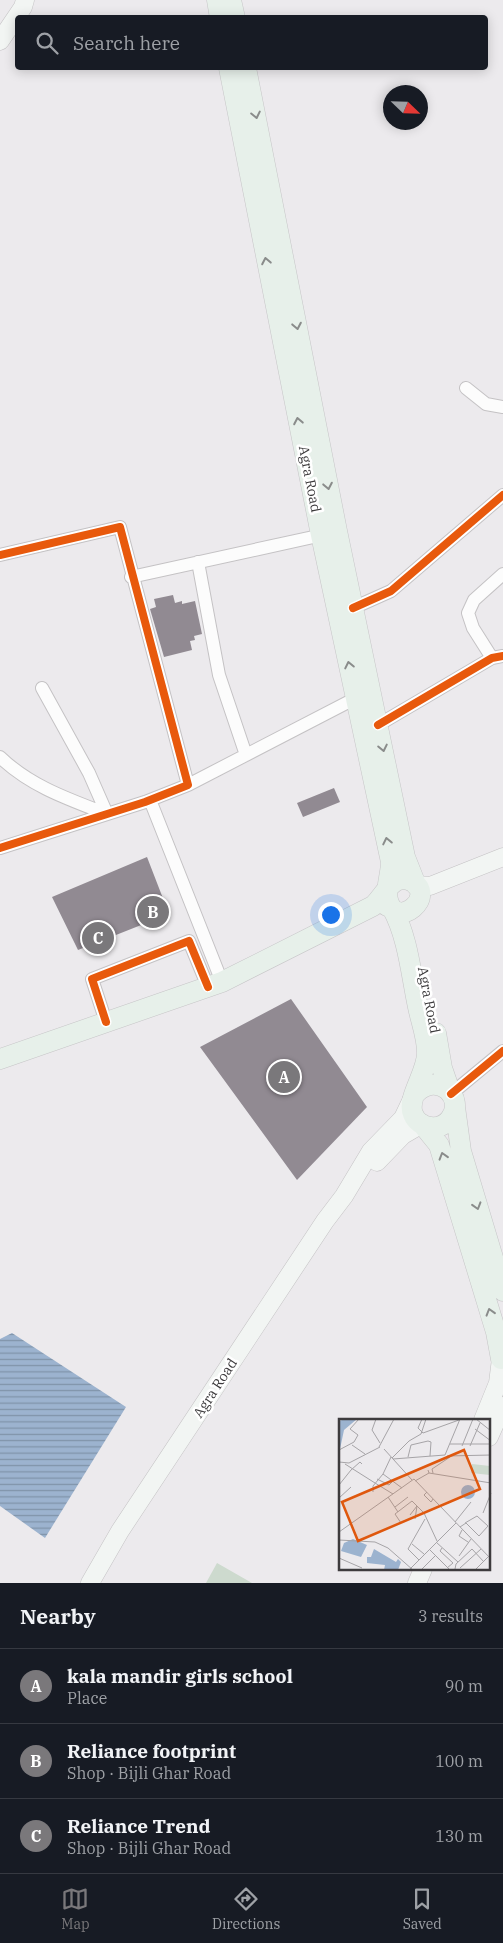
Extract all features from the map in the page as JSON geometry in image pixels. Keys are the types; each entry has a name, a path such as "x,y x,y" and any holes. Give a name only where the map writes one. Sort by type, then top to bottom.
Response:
{"main road":[{"path":"18,15 25,0"},
{"path":"217,0 220,15"},
{"path":"232,0 234,15"},
{"path":"0,41 15,19"},
{"name":"Agra Road","path":"229,70 329,533 354,608 405,857 421,894 416,916 418,941 442,1068 453,1100 461,1151 503,1291"},
{"name":"Agra Road","path":"90,1583 120,1531 325,1221 344,1196 371,1151 403,1118 423,1077 428,1053 402,929 384,901 392,874 391,862 356,698 329,533 246,70"},
{"path":"384,901 404,912 421,894 503,857"},
{"path":"0,1059 215,984 384,901 391,884 401,879 412,881 421,894"},
{"path":"422,1124 428,1127 443,1125 449,1121 453,1100 441,1085 427,1085 414,1096 412,1113 439,1145 502,1356 498,1383 483,1419"},
{"name":"Agra Road","path":"344,1196 403,1136 422,1124"},
{"path":"490,1434 503,1406"},
{"path":"417,1583 423,1570"}],"street":[{"path":"466,388 486,404 503,407"},
{"path":"354,608 391,591 503,495"},
{"path":"0,555 120,527 131,577 188,785"},
{"path":"131,577 329,533"},
{"path":"198,562 220,675 246,755"},
{"path":"378,725 498,657 474,628 468,614 474,600 503,574"},
{"path":"42,688 89,773 107,814"},
{"path":"0,848 150,800 188,785 356,698"},
{"path":"0,757 13,769 54,794 107,814"},
{"path":"150,800 215,984"},
{"path":"106,1022 92,979 189,941 215,984"},
{"path":"453,1100 503,1051"}],"shaded area":[{"path":"217,1563 252,1583 206,1583"}],"water":[{"path":"12,1333 126,1407 45,1538 0,1506 0,1339"}],"building":[{"path":"173,595 175,603 182,601 182,604 195,601 202,634 194,636 195,640 190,641 192,650 164,657 150,609 156,607 154,599"},
{"path":"334,788 340,802 303,817 297,803"},
{"path":"147,857 169,914 78,950 52,897"},
{"path":"291,999 367,1107 297,1180 200,1047"}],"cycle path":[{"path":"353,608 391,591 503,495"},
{"path":"0,555 120,527 188,785 145,802 0,848"},
{"path":"378,725 492,658 503,656"},
{"path":"106,1022 92,979 189,941 208,987"},
{"path":"451,1094 503,1051"}],"place":[{"name":"Reliance footprint","path":"153,912"},
{"name":"Reliance Trend","path":"98,938"},
{"name":"kala mandir girls school","path":"284,1077"}]}
